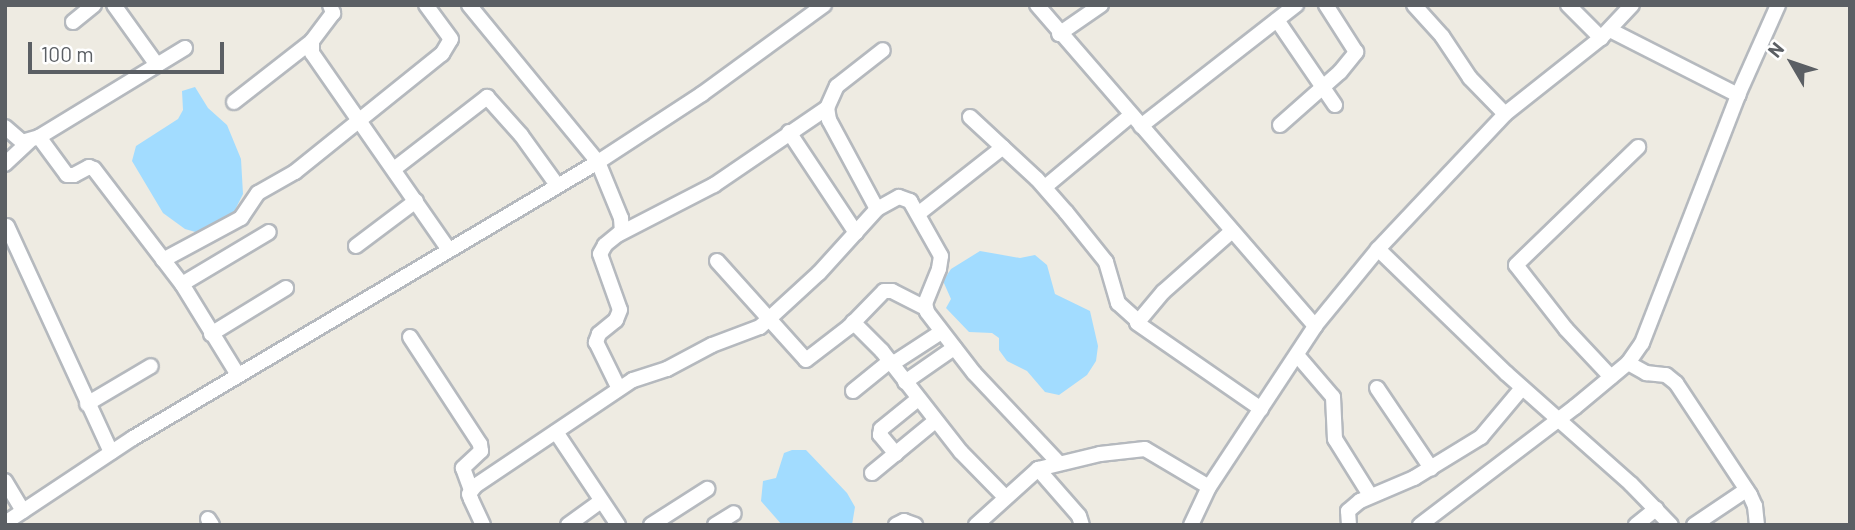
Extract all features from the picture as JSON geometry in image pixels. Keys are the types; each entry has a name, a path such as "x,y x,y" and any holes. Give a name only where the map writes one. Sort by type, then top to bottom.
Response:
{"street":[{"path":"73,22 94,5"},
{"path":"114,5 157,65"},
{"path":"163,260 241,218 258,193 295,172 450,46 447,33 426,5"},
{"path":"469,5 598,162 621,218 623,227 619,234"},
{"path":"5,481 18,518 110,452 598,162 702,94 824,5"},
{"path":"1037,5 1059,34 1315,326"},
{"path":"1059,34 1101,5"},
{"path":"1141,127 1296,5"},
{"path":"1280,125 1356,52 1326,5"},
{"path":"1414,5 1442,36 1471,78 1504,114"},
{"path":"1568,5 1606,34 1738,95"},
{"path":"1191,525 1209,487 1315,326 1378,249 1504,114 1606,34 1632,5"},
{"path":"1420,525 1628,363 1648,328 1738,95 1779,5"},
{"path":"233,102 312,40 336,8"},
{"path":"1277,20 1335,105"},
{"path":"312,40 311,47 317,60 449,250"},
{"path":"5,164 34,139 184,48"},
{"path":"619,388 596,342 599,334 616,320 620,310 600,254 605,245 619,234 714,185 827,108 837,86 883,50"},
{"path":"394,169 487,97 520,135 556,185"},
{"path":"827,108 829,120 877,209"},
{"path":"1045,187 1131,115"},
{"path":"970,117 1045,187 1106,262 1118,303 1137,320 1139,326 1261,408"},
{"path":"5,127 18,140 34,139"},
{"path":"789,132 856,233"},
{"path":"34,139 67,175 74,176 89,167 94,169 182,284 238,375"},
{"path":"918,214 1003,147"},
{"path":"1611,377 1566,329 1516,265 1638,147"},
{"path":"471,490 619,388 680,364 712,345 751,332 770,321 877,209 889,200 904,197 938,247 941,260 925,307"},
{"path":"356,246 416,201"},
{"path":"7,226 110,452"},
{"path":"182,284 269,232"},
{"path":"1137,320 1163,292 1231,232"},
{"path":"1378,249 1522,388 1632,484 1671,525"},
{"path":"717,261 806,360 888,289 925,307 941,332 988,389 1058,462"},
{"path":"211,334 286,288"},
{"path":"853,322 891,363 935,421 1005,497"},
{"path":"853,391 941,332"},
{"path":"410,337 480,443 481,451 463,468 471,490 471,499 483,525"},
{"path":"905,382 954,348"},
{"path":"1297,355 1333,397 1335,439 1370,495"},
{"path":"1628,363 1646,373 1671,377 1746,490 1755,506 1757,525"},
{"path":"87,404 151,366"},
{"path":"1377,388 1431,468"},
{"path":"1349,525 1348,511 1370,495 1431,468 1481,437 1522,388"},
{"path":"896,454 880,435 881,429 918,399"},
{"path":"872,473 935,421"},
{"path":"555,432 618,525"},
{"path":"976,525 1038,469 1058,462 1145,449 1209,487"},
{"path":"1038,469 1079,516 1082,525"},
{"path":"651,525 707,489"},
{"path":"1694,525 1746,490"},
{"path":"568,525 601,501"},
{"path":"1636,525 1656,509"},
{"path":"715,525 734,513"},
{"path":"896,525 909,521 915,525"}],"water":[{"path":"195,87 208,108 227,125 241,159 243,194 234,212 224,222 199,233 185,229 163,213 132,161 136,146 178,119 183,110 182,91"},
{"path":"980,251 1020,258 1035,255 1047,265 1055,294 1090,311 1098,346 1096,361 1087,375 1059,395 1045,392 1027,371 1007,361 999,350 999,338 992,333 969,332 946,308 951,299 943,281 951,269"},
{"path":"806,450 847,493 855,507 852,525 782,525 761,501 763,481 776,478 784,453"}]}
